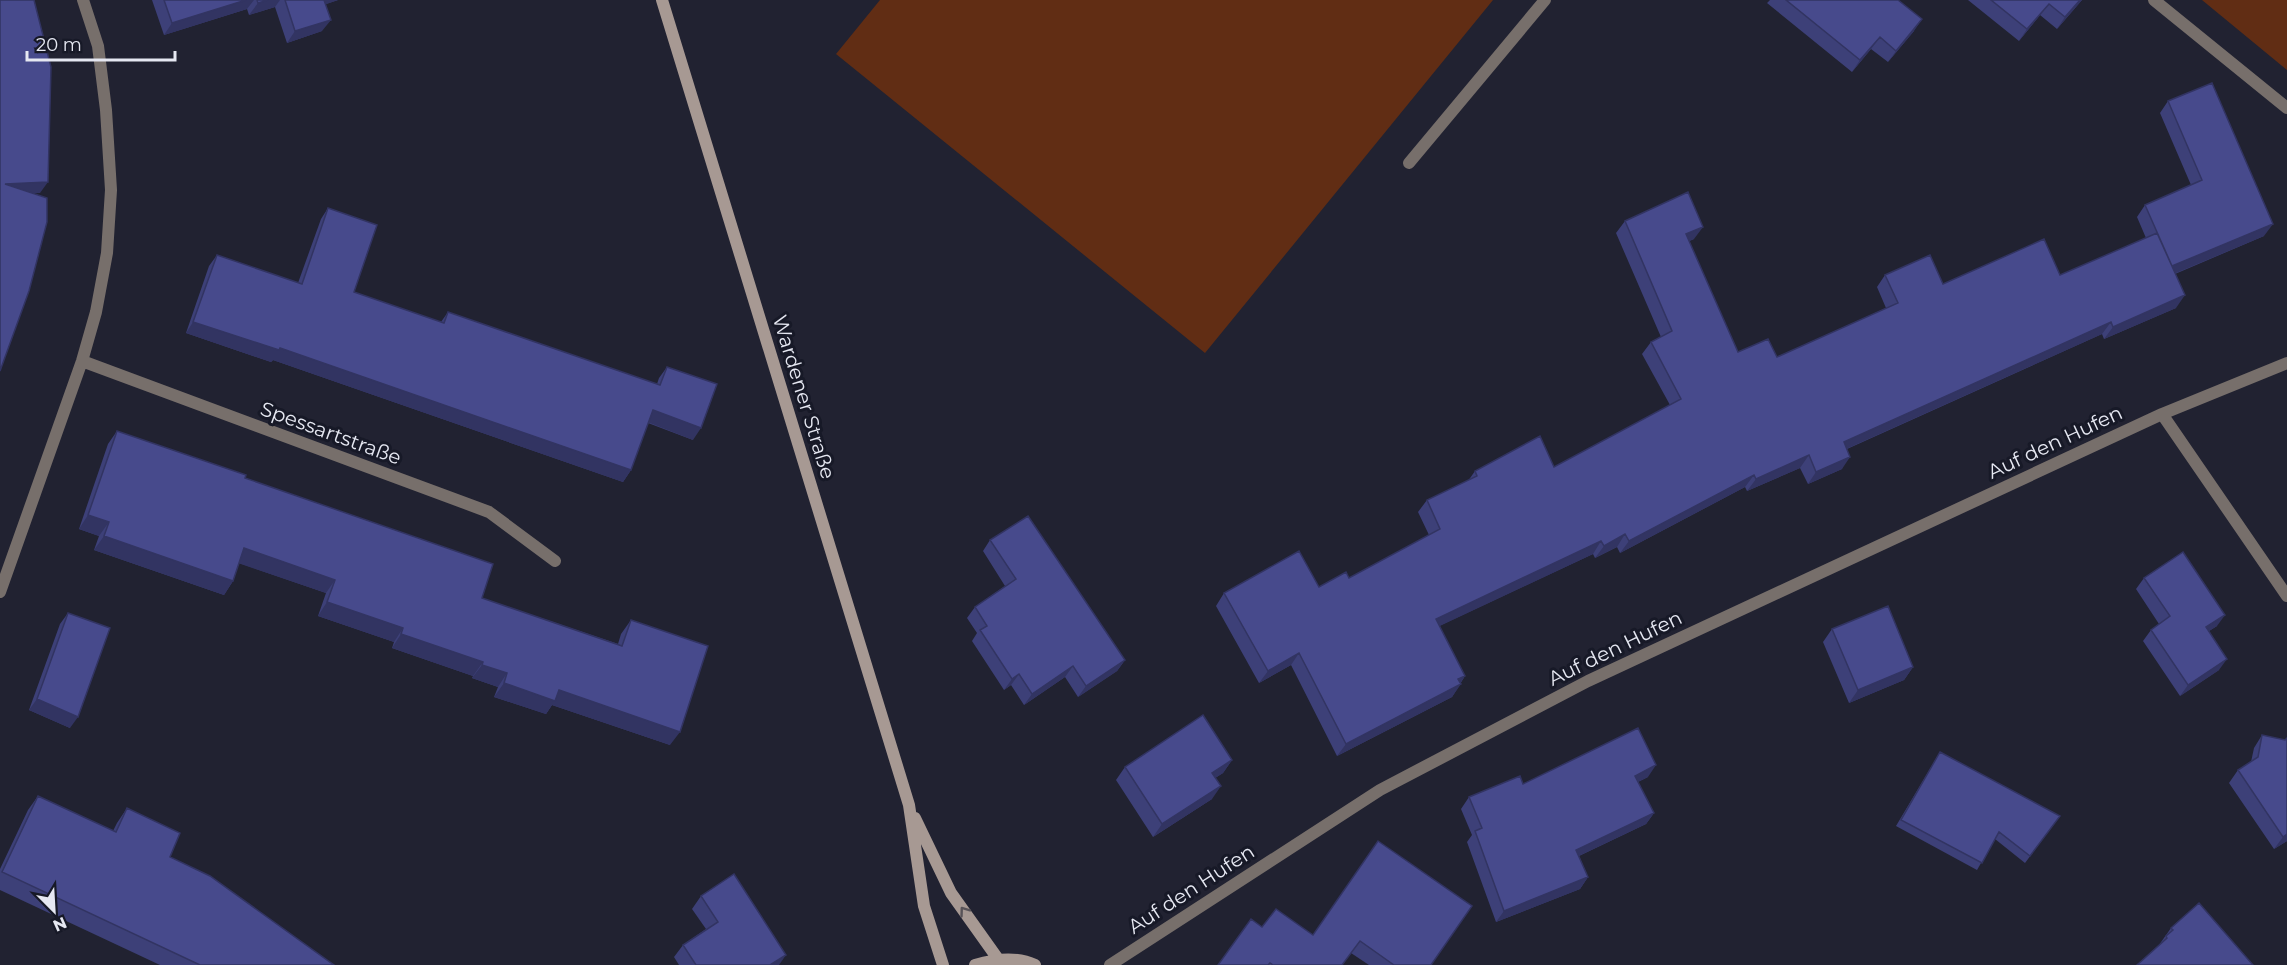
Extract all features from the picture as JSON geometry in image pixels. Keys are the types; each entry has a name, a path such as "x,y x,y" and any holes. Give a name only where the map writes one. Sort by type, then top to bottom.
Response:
{"street":[{"path":"0,592 82,361 96,312 107,253 111,190 106,110 98,46 83,0"},
{"name":"Wardener Straße","path":"662,0 909,805 951,893 998,959"},
{"path":"1409,164 1545,0"},
{"path":"2154,0 2287,108"},
{"name":"Spessartstraße","path":"82,361 489,512 555,561"},
{"name":"Auf den Hufen","path":"1110,965 1380,790 1588,681 2162,414 2287,363"},
{"path":"2162,414 2287,596"},
{"name":"Wardener Straße","path":"909,805 924,906 943,965"},
{"path":"975,965 998,959 1027,961 1035,965"}],"shaded area":[{"path":"880,0 1493,0 1205,353 836,54"},
{"path":"2202,0 2287,0 2287,70"}],"building":[{"path":"0,0 34,0 51,67 48,182 5,184 47,198 47,222 29,291 0,371"},
{"path":"164,0 246,0 172,23"},
{"path":"285,0 324,0 331,20 295,31"},
{"path":"1786,0 1898,0 1922,19 1896,51 1880,37 1860,60"},
{"path":"1991,0 2080,0 2065,17 2049,4 2027,29"},
{"path":"2212,83 2273,224 2172,266 2145,205 2202,180 2168,101"},
{"path":"1688,192 1703,227 1686,234 1738,352 1768,339 1777,357 1898,303 1885,275 1930,255 1943,284 2044,239 2060,275 2157,233 2185,295 2113,327 2111,322 1844,442 1850,457 1816,472 1809,455 1756,479 1754,475 1629,541 1625,534 1604,546 1601,541 1436,619 1465,676 1458,679 1461,684 1346,744 1299,653 1268,671 1224,593 1299,551 1319,587 1346,572 1349,578 1440,529 1427,500 1477,476 1475,471 1540,436 1554,467 1681,399 1651,342 1672,331 1625,221"},
{"path":"328,208 377,225 354,292 444,323 448,312 660,385 667,367 717,384 701,428 653,410 631,470 280,348 279,350 193,322 217,255 302,284"},
{"path":"117,431 493,564 482,598 622,646 631,620 708,646 680,732 559,690 555,701 504,683 507,673 482,665 483,662 401,634 403,628 327,602 335,580 244,548 233,581 104,536 109,522 88,515"},
{"path":"1028,516 1125,660 1086,686 1073,666 1032,694 1019,674 1012,679 980,630 987,626 975,607 1016,579 990,540"},
{"path":"2183,552 2225,615 2206,627 2227,659 2188,685 2151,630 2170,616 2144,578"},
{"path":"1888,606 1913,667 1858,690 1832,629"},
{"path":"68,613 110,628 78,717 37,699"},
{"path":"1203,715 1232,760 1212,773 1221,786 1162,824 1125,767"},
{"path":"1638,728 1656,765 1635,776 1654,813 1576,850 1588,877 1504,911 1475,831 1482,828 1469,797 1520,776 1523,784"},
{"path":"2262,735 2285,740 2287,738 2287,834 2283,837 2238,770 2258,757"},
{"path":"1940,752 2060,816 2030,856 1999,832 1982,863 1901,820"},
{"path":"38,796 116,832 127,808 180,833 170,857 210,876 334,965 200,965 2,872"},
{"path":"1378,841 1472,906 1431,965 1394,965 1360,941 1342,965 1273,965 1270,963 1268,965 1218,965 1251,919 1262,927 1276,909 1313,935"},
{"path":"734,874 786,955 770,965 696,965 683,945 718,922 701,896"},
{"path":"2199,903 2253,965 2137,965 2167,938 2166,936 2173,930 2171,928"}]}
